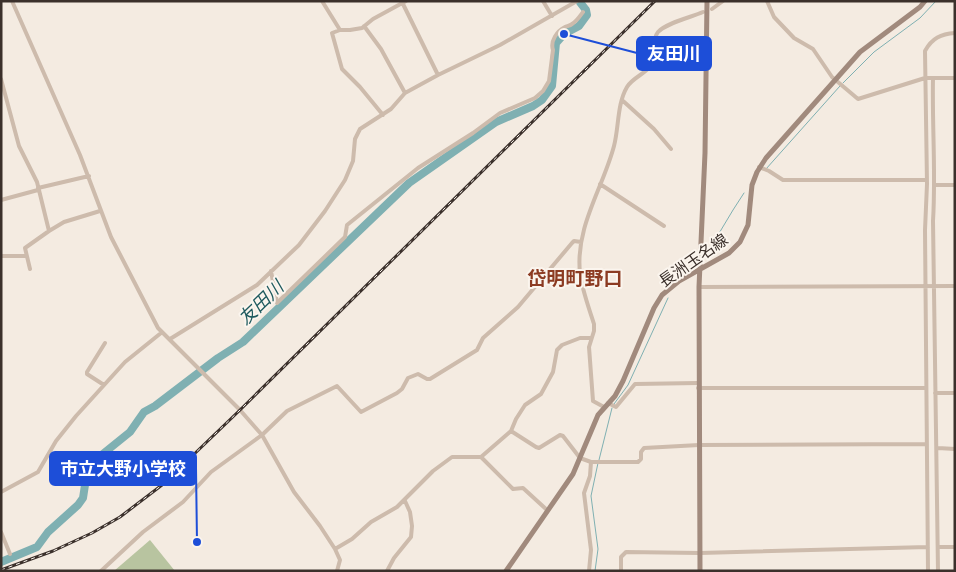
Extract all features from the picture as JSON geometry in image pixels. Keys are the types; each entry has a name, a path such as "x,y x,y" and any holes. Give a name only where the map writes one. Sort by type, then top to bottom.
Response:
{"main road":[{"path":"700,571 699,286 705,153 707,1"},
{"name":"長洲玉名線","path":"506,571 573,474 598,415 610,405 623,381 654,308 662,295 679,281 729,253 740,242 748,225 752,185 766,158 835,80 871,43 920,7 925,1"}],"street":[{"path":"12,1 89,176 100,211 116,248 161,333 170,339 204,373 262,435 294,492 335,549 340,560 337,571"},
{"path":"322,1 340,30"},
{"path":"543,1 552,16"},
{"path":"170,339 248,291 299,245 338,191 351,169 357,133 391,109 405,93 500,45 577,1"},
{"path":"712,9 723,1"},
{"path":"767,1 774,17 794,38 813,49 835,80 858,99 925,78 955,78"},
{"path":"383,115 342,69 332,33 340,30 362,28 373,19 404,2 438,75"},
{"path":"271,272 277,303 345,237 347,225 418,168 473,133 500,113 535,98 543,91 549,81 552,46 555,35 565,26 571,25 576,21 583,12"},
{"path":"703,12 665,26 658,32 656,36 656,56 653,64 648,71 628,86 622,100 614,146 580,242 580,277 594,324 590,346 593,401 616,407 628,395 635,384 926,388"},
{"path":"364,26 381,48 405,93"},
{"path":"928,571 924,230 926,180 925,51 929,43 940,36 955,33"},
{"path":"1,78 19,146 34,174 49,231"},
{"path":"933,78 938,571"},
{"path":"622,100 654,129 670,149"},
{"path":"760,167 783,180 926,180"},
{"path":"1,200 89,176"},
{"path":"600,184 664,226"},
{"path":"935,185 955,185"},
{"path":"30,269 26,256 26,246 64,222 100,211"},
{"path":"101,571 143,532 182,502 211,472 262,435 287,411 337,386 361,412 397,393 402,389 408,378 418,374 427,380 430,379 478,350 483,338 518,307 572,243 574,241 580,242"},
{"path":"1,256 26,256"},
{"path":"699,286 955,286"},
{"path":"1,492 38,472 67,427 104,385 126,362 161,333"},
{"path":"335,549 352,539 372,522 406,501 410,494 433,471 452,457 481,457 511,431 525,405 541,394 553,372 557,350 568,342 580,338 591,338"},
{"path":"104,385 87,374 87,372 105,343"},
{"path":"935,393 955,393"},
{"path":"511,431 536,448 560,435 563,436 580,458 591,462 638,462 641,459 641,452 644,448 699,445 926,444"},
{"path":"938,448 955,448"},
{"path":"481,457 513,489 524,488 547,510"},
{"path":"590,571 591,550 584,492 590,476 591,462"},
{"path":"387,571 394,558 411,537 412,526 406,501"},
{"path":"1,532 10,554"},
{"path":"621,571 621,557 626,552 700,553 928,547"},
{"path":"938,547 955,547"}],"green space":[{"path":"150,540 175,571 114,571"}],"waterway":[{"name":"友田川","path":"1,562 37,547 48,532 78,505 83,498 87,472 104,453 130,432 144,412 243,342 409,183 496,122 533,106 542,100 552,86 556,43 564,34 579,26 587,15 586,10 579,1"},
{"path":"843,83 874,52 920,18 936,1"},
{"path":"766,169 840,86"},
{"path":"712,245 744,193"},
{"path":"614,404 628,385 668,298"},
{"path":"599,460 612,408"},
{"path":"595,571 598,549 591,496 598,463"}],"railway":[{"path":"1,570 53,551 92,533 120,517 162,485 655,1"}],"place":[{"name":"友田川","path":"564,34"},
{"name":"市立大野小学校","path":"197,542"}],"district":[{"name":"岱明町野口","path":"575,278"}]}
